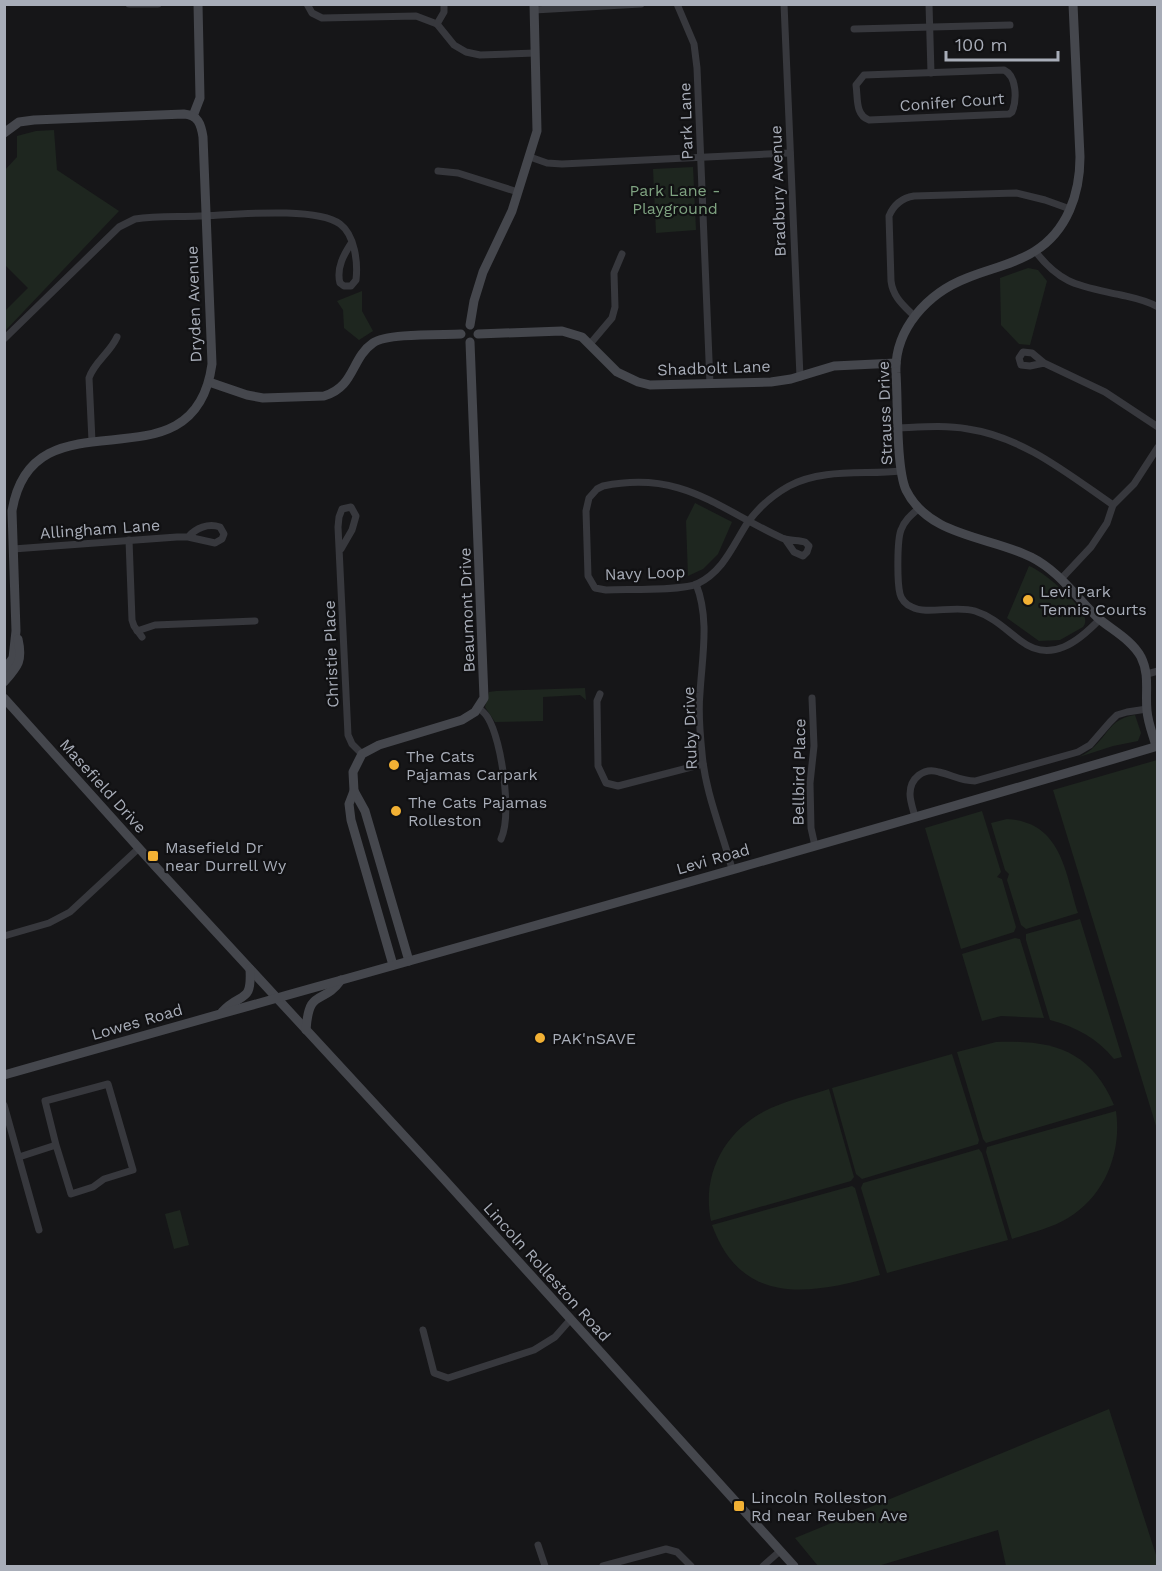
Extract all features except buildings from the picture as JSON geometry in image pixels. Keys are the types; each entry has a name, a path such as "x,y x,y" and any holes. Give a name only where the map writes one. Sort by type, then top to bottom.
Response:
{"street":[{"path":"129,4 158,4"},
{"path":"4,133 19,122 34,120 183,114 193,116 200,98 198,4"},
{"path":"307,4 312,13 322,18 416,16 438,24 454,45 472,54 535,53"},
{"path":"438,24 444,12 444,4"},
{"path":"470,325 474,301 483,272 504,230 530,157 538,125 534,7 640,4"},
{"name":"Park Lane","path":"677,4 691,35 696,55 710,384"},
{"name":"Bradbury Avenue","path":"784,4 800,377"},
{"path":"928,4 931,73"},
{"name":"Strauss Drive","path":"1073,4 1080,168 1077,188 1070,209 1055,233 1035,251 954,284 934,296 914,316 901,342 896,363 901,471 907,491 918,509 934,522 1032,558 1061,579 1100,620 1136,650 1147,674 1147,709 1157,746"},
{"path":"854,29 1010,25"},
{"name":"Conifer Court","path":"1004,70 1011,73 1014,78 1012,112 1009,114 869,120 863,118 859,113 856,85 864,75 931,73 1004,70"},
{"name":"Dryden Avenue","path":"4,670 13,658 16,631 13,506 27,474 43,457 73,444 154,435 168,430 188,417 209,382 212,364 203,137 200,123 193,116"},
{"path":"530,157 547,163 562,164 790,153"},
{"path":"438,171 458,173 518,192"},
{"path":"914,316 899,301 891,281 889,216 901,200 914,196 1016,193 1070,209"},
{"path":"4,339 123,224 140,218 287,213 337,222 347,230 351,242 356,280 351,286 347,286 340,283 338,274 351,242"},
{"path":"1035,251 1054,272 1075,285 1142,300 1158,307"},
{"path":"590,344 612,318 615,306 614,273 622,254"},
{"path":"470,325 476,328 478,334 475,341 470,342 465,341 461,334 463,328 470,325"},
{"name":"Shadbolt Lane","path":"478,334 562,331 582,337 617,372 638,382 663,386 771,382 800,377 835,366 896,363"},
{"path":"209,382 255,398 324,396 332,394 345,385 367,348 375,341 387,338 461,334"},
{"path":"92,441 89,378 92,370 112,347 117,337"},
{"name":"Beaumont Drive","path":"470,342 485,692 479,708"},
{"path":"1044,363 1105,392 1158,426"},
{"path":"899,428 951,427 1000,436 1035,453 1113,505"},
{"path":"1061,579 1083,558 1107,523 1113,505 1134,484 1158,447"},
{"name":"Navy Loop","path":"750,520 694,492 670,485 649,483 609,485 597,489 589,498 586,511 588,576 595,588 617,590 682,587 696,584 721,566 750,520 770,498 798,482 822,475 901,471"},
{"name":"Christie Place","path":"340,549 354,523 355,512 351,507 342,509 339,517 340,549 348,735 352,744 362,754"},
{"path":"918,509 904,523 898,543 900,594 912,608 957,608 977,611 996,621 1024,644 1044,650 1076,643 1100,620"},
{"path":"750,520 785,539"},
{"name":"Allingham Lane","path":"13,549 188,537 215,543 222,539 224,534 220,527 211,525 197,529 188,537"},
{"path":"129,540 132,620 139,634 155,625 255,621"},
{"name":"Ruby Drive","path":"696,584 701,601 705,652 700,696 703,764 732,869"},
{"name":"Dryden Avenue","path":"4,682 20,663 21,655 16,631"},
{"path":"1147,674 1158,671"},
{"path":"600,694 597,701 597,766 606,783 618,786 703,764"},
{"name":"Masefield Drive","path":"4,698 277,998"},
{"name":"Bellbird Place","path":"812,698 814,746 810,783 811,828 814,846"},
{"path":"393,965 349,811 354,791 353,772 362,754 379,744 462,720 479,708 492,726 503,767 506,824 501,839"},
{"path":"915,817 910,799 910,788 922,773 938,771 960,780 975,781 1066,756 1090,745 1117,716 1147,709"},
{"name":"Levi Road","path":"277,998 1157,746"},
{"path":"354,791 365,811 409,961"},
{"path":"4,936 49,923 70,912 139,848"},
{"path":"367,874 382,870"},
{"path":"220,1013 231,1002 246,996 251,986 250,969"},
{"path":"306,1030 307,1015 313,1001 333,991 341,980"},
{"name":"Lowes Road","path":"4,1075 277,998"},
{"name":"Lincoln Rolleston Road","path":"277,998 794,1566"},
{"path":"108,1084 133,1170 104,1179 93,1187 70,1194 56,1145 45,1101 108,1084"},
{"path":"4,1105 39,1230"},
{"path":"19,1156 56,1145"},
{"path":"423,1330 434,1373 448,1378 534,1350 555,1337 570,1320"},
{"path":"538,1545 545,1566"},
{"path":"603,1566 666,1549 677,1552 691,1566"},
{"path":"763,1566 780,1551"}],"green space":[{"path":"54,130 57,170 119,211 5,331 5,311 28,288 5,265 5,170 17,157 17,136 36,131"},
{"name":"Park Lane - Playground","path":"693,167 696,230 656,233 653,169"},
{"path":"1028,268 1038,270 1047,281 1030,345 1019,344 1001,325 1000,278"},
{"path":"362,291 362,311 373,331 359,340 344,328 343,310 337,301"},
{"path":"695,503 732,522 718,554 703,569 688,576 686,521"},
{"path":"1029,566 1050,580 1074,602 1085,618 1083,627 1060,640 1039,641 1007,618"},
{"path":"585,688 586,700 580,695 543,697 543,721 495,722 485,707 489,692"},
{"path":"1135,715 1141,733 1138,741 1079,757 1093,748 1121,719"},
{"path":"1158,760 1157,1129 1053,790"},
{"path":"982,811 1001,872 997,877 1002,879 1016,927 1014,932 961,949 925,828"},
{"path":"1007,819 1025,822 1039,829 1050,839 1064,866 1078,913 1026,929 1021,925 1007,880 1009,874 1005,870 991,823"},
{"path":"1080,919 1122,1057 1114,1059 1085,1034 1050,1020 1026,934"},
{"path":"1015,938 1020,939 1044,1018 1001,1016 982,1021 962,954"},
{"path":"996,1042 1035,1043 1067,1052 1081,1060 1093,1072 1114,1105 986,1143 957,1052"},
{"path":"952,1054 979,1140 978,1144 862,1179 856,1174 832,1088"},
{"path":"829,1089 854,1177 851,1181 711,1221 709,1203 714,1169 720,1154 741,1127 771,1108"},
{"path":"1116,1111 1116,1142 1113,1157 1108,1172 1092,1198 1062,1222 1012,1239 986,1152 987,1147"},
{"path":"979,1149 1008,1240 887,1273 861,1188 863,1183"},
{"path":"852,1186 855,1188 880,1275 829,1287 805,1289 782,1288 760,1282 741,1270 725,1252 712,1225"},
{"path":"180,1210 189,1245 174,1249 165,1214"},
{"path":"1109,1409 1157,1558 1157,1566 1006,1566 998,1530 878,1566 818,1566 795,1538"}],"place":[{"name":"Levi Park Tennis Courts","path":"1028,600"},
{"name":"The Cats Pajamas Carpark","path":"394,765"},
{"name":"The Cats Pajamas Rolleston","path":"396,811"},
{"name":"Masefield Dr near Durrell Wy","path":"153,856"},
{"name":"PAK'nSAVE","path":"540,1038"},
{"name":"Lincoln Rolleston Rd near Reuben Ave","path":"739,1506"}]}
